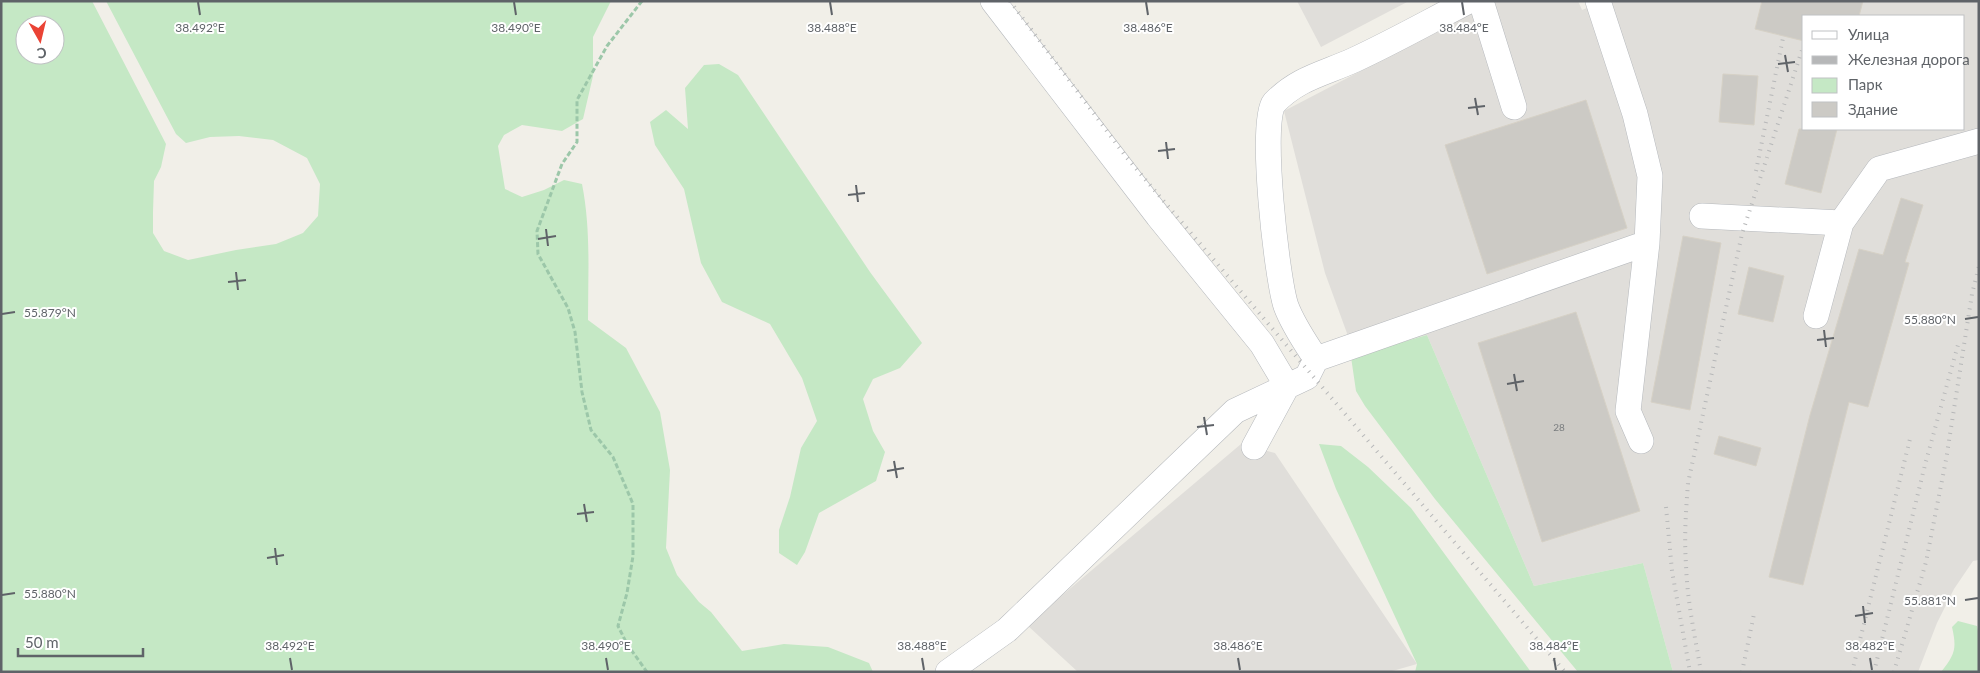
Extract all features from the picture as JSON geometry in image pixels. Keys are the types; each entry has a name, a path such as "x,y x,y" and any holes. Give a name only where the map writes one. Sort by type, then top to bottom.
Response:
{"street":[{"path":"994,1 1158,216 1262,344 1287,386"},
{"path":"1316,359 1304,341 1286,305 1272,218 1268,133 1272,105 1296,84 1354,60 1469,1"},
{"path":"1481,1 1514,107"},
{"path":"1598,1 1635,114 1650,176 1647,243 1628,411 1641,442"},
{"path":"1816,316 1841,223 1879,169 1979,140"},
{"path":"1702,216 1841,223"},
{"path":"948,672 1007,630 1146,511 1235,410 1307,377 1316,359 1647,243"},
{"path":"1254,448 1287,386"}],"path":[{"path":"642,1 607,46 577,100 577,142 562,164 537,231 538,254 568,308 575,332 582,392 591,430 613,457 633,504 633,556 627,593 618,626 627,644 646,672"}],"shaded area":[{"path":"1297,1 1409,1 1321,47"},
{"path":"1495,1 1578,1 1582,10 1604,1 1979,1 1979,560 1973,561 1954,589 1937,623 1918,672 1673,672 1643,563 1534,586 1427,335 1351,357 1348,336 1325,273 1284,111"},
{"path":"1241,444 1275,453 1417,664 1389,672 1078,672 1027,625"}],"green space":[{"path":"1,1 92,1 166,144 161,167 154,181 153,233 164,251 188,260 276,244 303,233 318,216 320,184 307,158 273,140 239,136 210,137 186,143 176,134 106,1 611,1 593,37 593,76 583,119 562,131 522,125 504,135 498,146 505,189 522,197 544,190 564,180 582,184 588,235 588,320 626,348 660,412 670,470 666,548 677,575 699,602 711,612 742,651 784,644 828,647 869,663 873,672 1,672"},
{"path":"719,64 738,75 870,272 922,343 900,368 873,379 863,399 873,431 885,452 876,481 819,513 805,552 797,565 779,553 779,530 790,497 801,448 817,421 802,378 770,324 722,302 701,263 684,189 655,145 650,122 666,110 688,129 685,88 704,65"},
{"path":"1427,335 1534,586 1643,563 1673,672 1578,672 1435,499 1365,406 1356,391 1351,357"},
{"path":"1319,444 1341,446 1368,467 1411,508 1531,672 1415,672 1417,664 1336,489"},
{"path":"1958,621 1977,626 1979,636 1979,672 1941,672 1954,651 1952,627"}],"building":[{"path":"1762,1 1863,1 1859,15 1802,15 1802,41 1755,29"},
{"path":"1723,74 1758,76 1754,125 1719,122"},
{"path":"1586,100 1627,228 1487,274 1445,145"},
{"path":"1799,129 1837,130 1821,193 1785,184"},
{"path":"1901,198 1923,205 1905,262 1909,263 1868,407 1849,402 1803,585 1769,577 1810,415 1859,249 1883,255"},
{"path":"1683,236 1721,243 1690,410 1651,402"},
{"path":"1749,267 1784,276 1773,322 1738,314"},
{"path":"1576,312 1640,511 1542,542 1478,343"},
{"path":"1719,436 1761,448 1756,466 1714,454"}],"railway":[{"path":"1010,1 1127,158 1565,672"},
{"path":"1756,171 1783,38"},
{"path":"1701,672 1688,591 1685,554 1688,483 1742,234 1802,50"},
{"path":"1894,672 1926,562 1946,460 1972,294 1979,266"},
{"path":"1874,672 1925,465 1958,345"},
{"path":"1852,672 1910,439"},
{"path":"1666,507 1672,571 1690,672"},
{"path":"1742,672 1754,614"}]}
